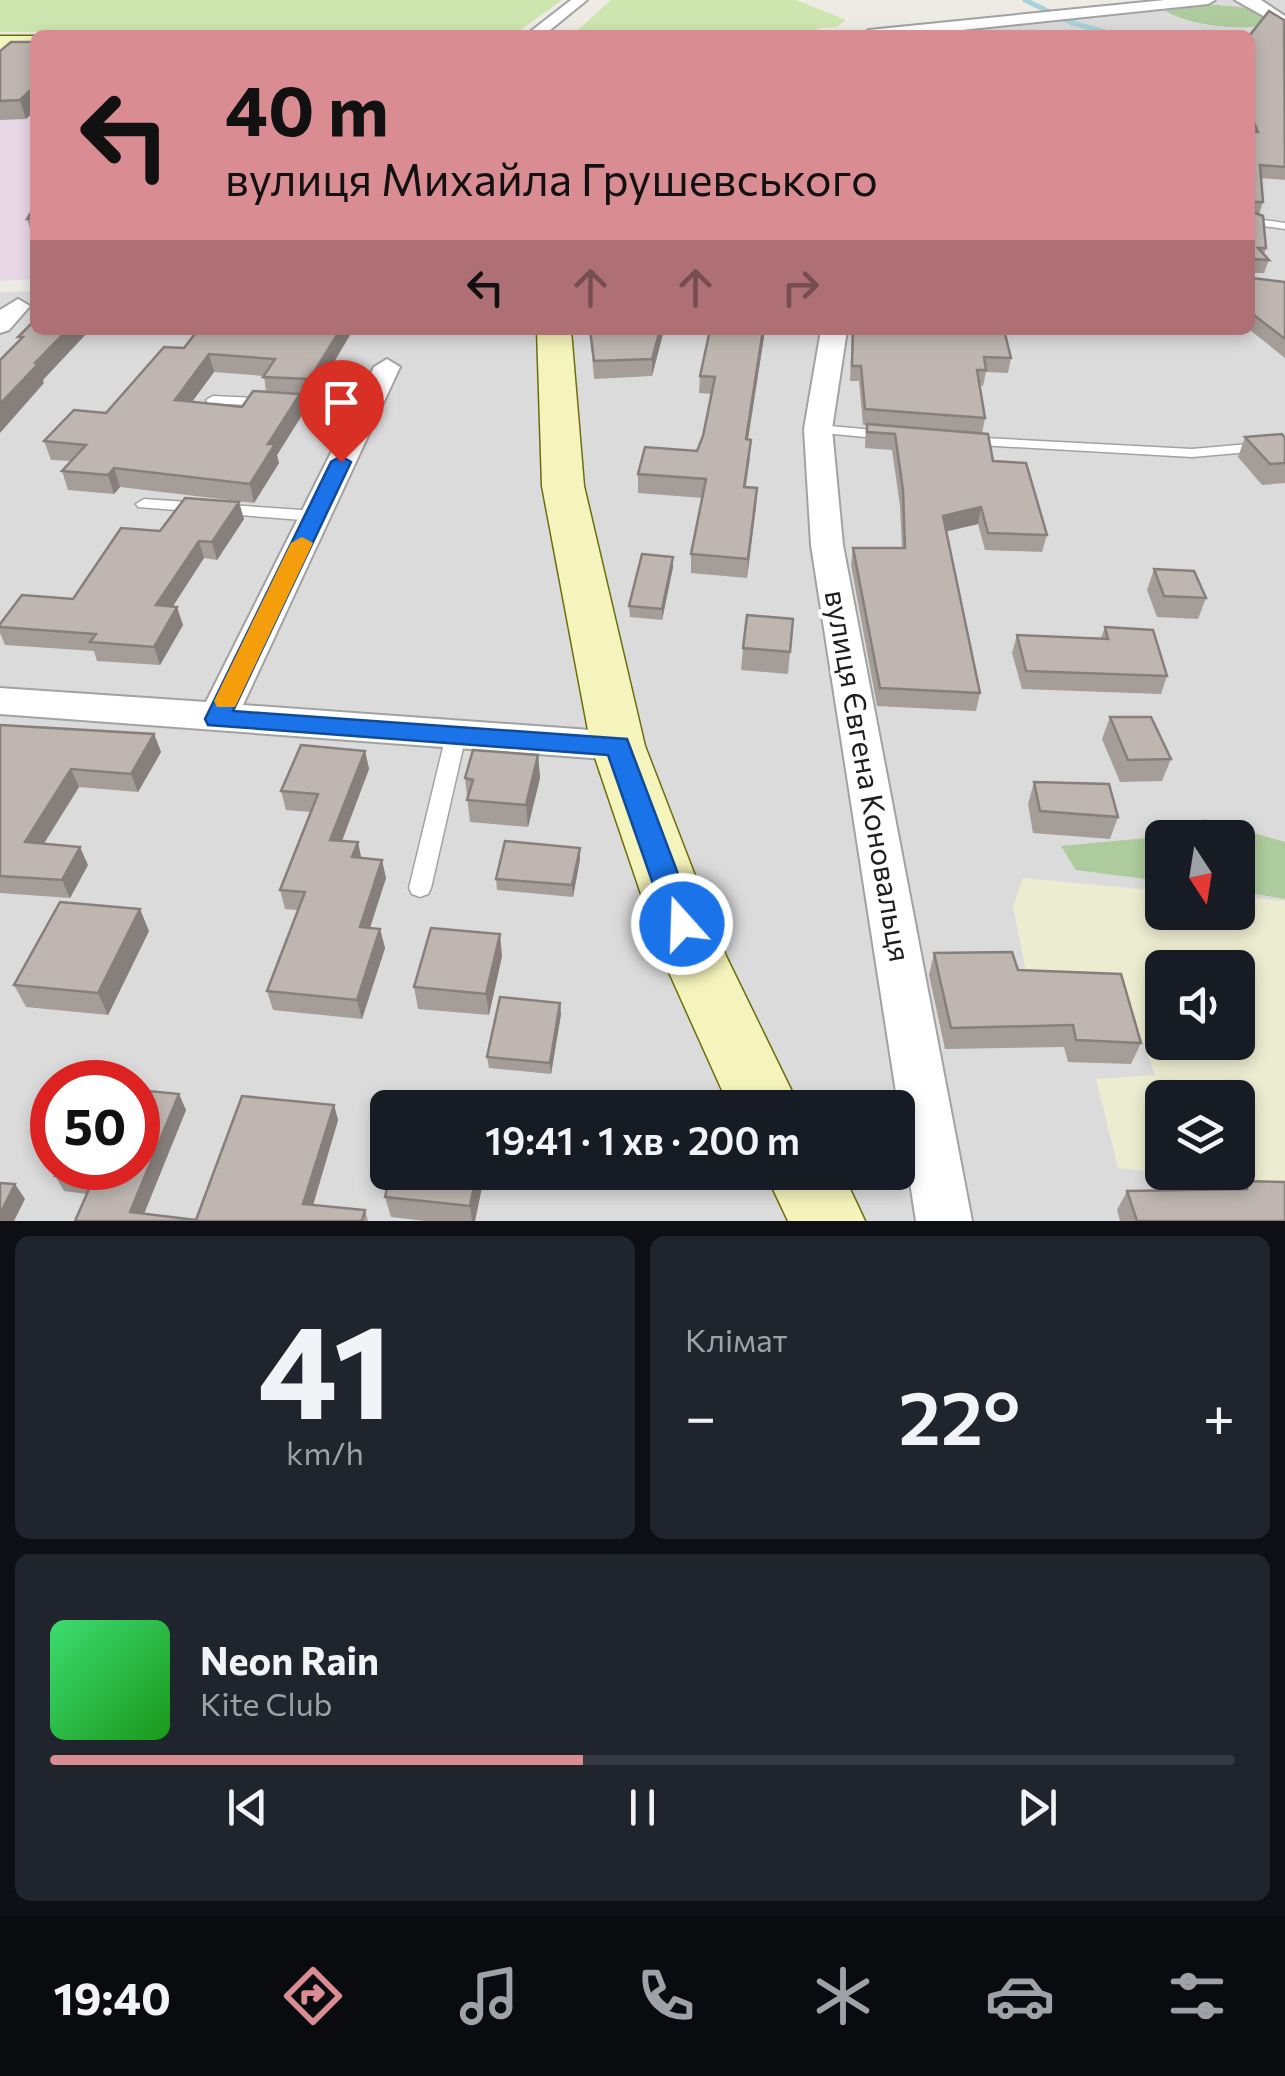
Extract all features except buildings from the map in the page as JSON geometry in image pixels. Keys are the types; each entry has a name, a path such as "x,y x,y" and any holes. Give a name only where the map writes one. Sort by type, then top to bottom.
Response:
{"main road":[{"path":"0,43 30,43"},
{"path":"554,335 563,486 618,746 695,959 757,1090"},
{"path":"811,1190 828,1221"}],"street":[{"path":"541,30 580,0"},
{"path":"917,30 1208,0"},
{"path":"1242,0 1253,1 1282,19"},
{"name":"вулиця Євгена Коновальця","path":"833,335 818,429 827,545 944,1221"},
{"path":"217,719 387,367"},
{"path":"0,700 618,746"}],"lane":[{"path":"1255,222 1285,226"},
{"path":"212,400 368,407"},
{"path":"818,429 894,435"},
{"path":"951,440 1192,453 1285,445"},
{"path":"144,504 315,516"},
{"path":"420,888 456,735"}],"shaded area":[{"path":"1219,0 1285,0 1285,1221 0,1221 0,292 30,291 30,335 1255,335 1255,30 971,30 1210,5"},
{"path":"0,52 30,52 30,279 0,281"}],"green space":[{"path":"0,0 562,0 520,30 0,32"},
{"path":"611,0 796,0 846,20 836,27 816,28 820,30 578,30"},
{"path":"1206,4 1250,8 1275,24 1219,26 1165,11"},
{"path":"1255,833 1285,842 1285,899 1255,894"},
{"path":"1145,838 1145,879 1076,870 1061,846"},
{"path":"1023,878 1145,889 1145,930 1255,930 1255,898 1285,901 1285,1188 1255,1184 1255,1080 1145,1080 1145,1171 1118,1168 1096,1079 1155,1075 1149,1060 1255,1060 1255,950 1145,950 1145,1048 1123,989 1028,982 1013,906"}],"waterway":[{"path":"1025,0 1070,22 1098,30"}],"slow traffic":[{"path":"226,701 302,543"}],"route":[{"path":"341,462 217,719 618,746 682,924"}]}
